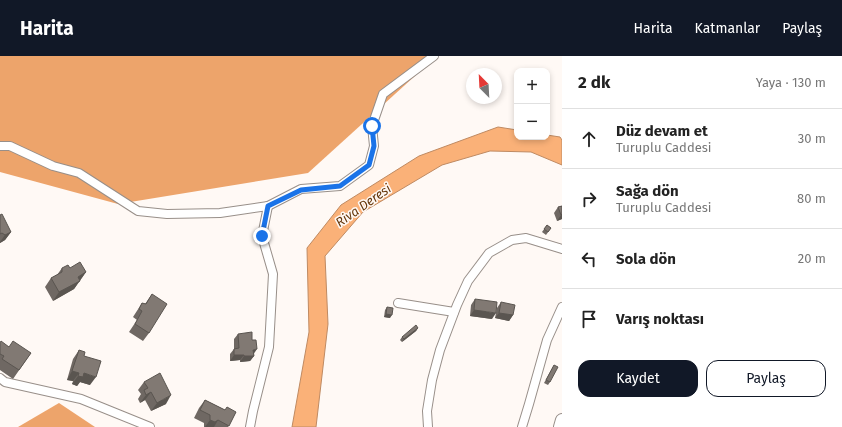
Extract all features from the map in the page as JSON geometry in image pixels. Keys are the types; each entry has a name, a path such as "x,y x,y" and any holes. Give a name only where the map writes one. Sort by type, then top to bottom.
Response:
{"main road":[{"path":"560,427 562,420"}],"street":[{"path":"0,146 10,146 53,166 79,173 138,211 167,214 220,213 268,206 301,190 340,186 369,165 374,146 372,126 383,94 434,56"},
{"path":"250,427 269,347 273,274 262,236 268,206"},
{"path":"428,427 427,412 432,380 440,350 454,312 468,282 489,253 512,240 526,238 562,249"},
{"path":"398,303 454,312"},
{"path":"522,427 547,340 562,307"},
{"path":"0,378 5,382 81,399 150,427"}],"shaded area":[{"path":"0,56 429,56 416,75 308,173 118,204 0,172"},
{"path":"59,403 95,427 18,427"}],"water":[{"name":"Riva Deresi","path":"498,127 514,130 514,140 550,140 550,135 560,137 562,140 562,165 531,152 490,151 442,165 363,212 325,256 328,324 316,427 292,427 309,332 307,248 341,205 419,156"}],"building":[{"path":"562,206 562,214 561,215 558,207"},
{"path":"2,214 11,232 5,235 2,233 0,234 0,215"},
{"path":"547,225 551,228 548,232 544,229"},
{"path":"80,262 86,272 78,277 80,281 59,292 51,278 62,272 62,268 68,265 70,268"},
{"path":"152,294 167,304 149,333 135,324 142,311 139,309 142,303 146,304"},
{"path":"475,299 497,302 496,313 474,310"},
{"path":"501,302 515,305 513,315 499,313"},
{"path":"387,307 393,308 392,315 386,314"},
{"path":"416,325 418,328 404,339 402,337"},
{"path":"252,332 252,340 256,340 257,349 253,350 254,356 234,355 234,349 239,348 238,334"},
{"path":"1,341 9,347 13,341 31,353 19,370 2,359 4,356 0,354"},
{"path":"79,350 85,352 84,356 101,361 96,377 84,373 83,377 78,376 79,373 72,371"},
{"path":"554,365 558,367 550,382 546,380"},
{"path":"160,373 171,395 157,403 151,392 146,395 144,390 148,388 144,382"},
{"path":"205,400 225,410 227,407 236,412 229,426 218,420 215,422 210,420 210,415 200,410"}],"route":[{"path":"262,236 268,206 301,190 340,186 369,165 374,146 372,126"}]}
